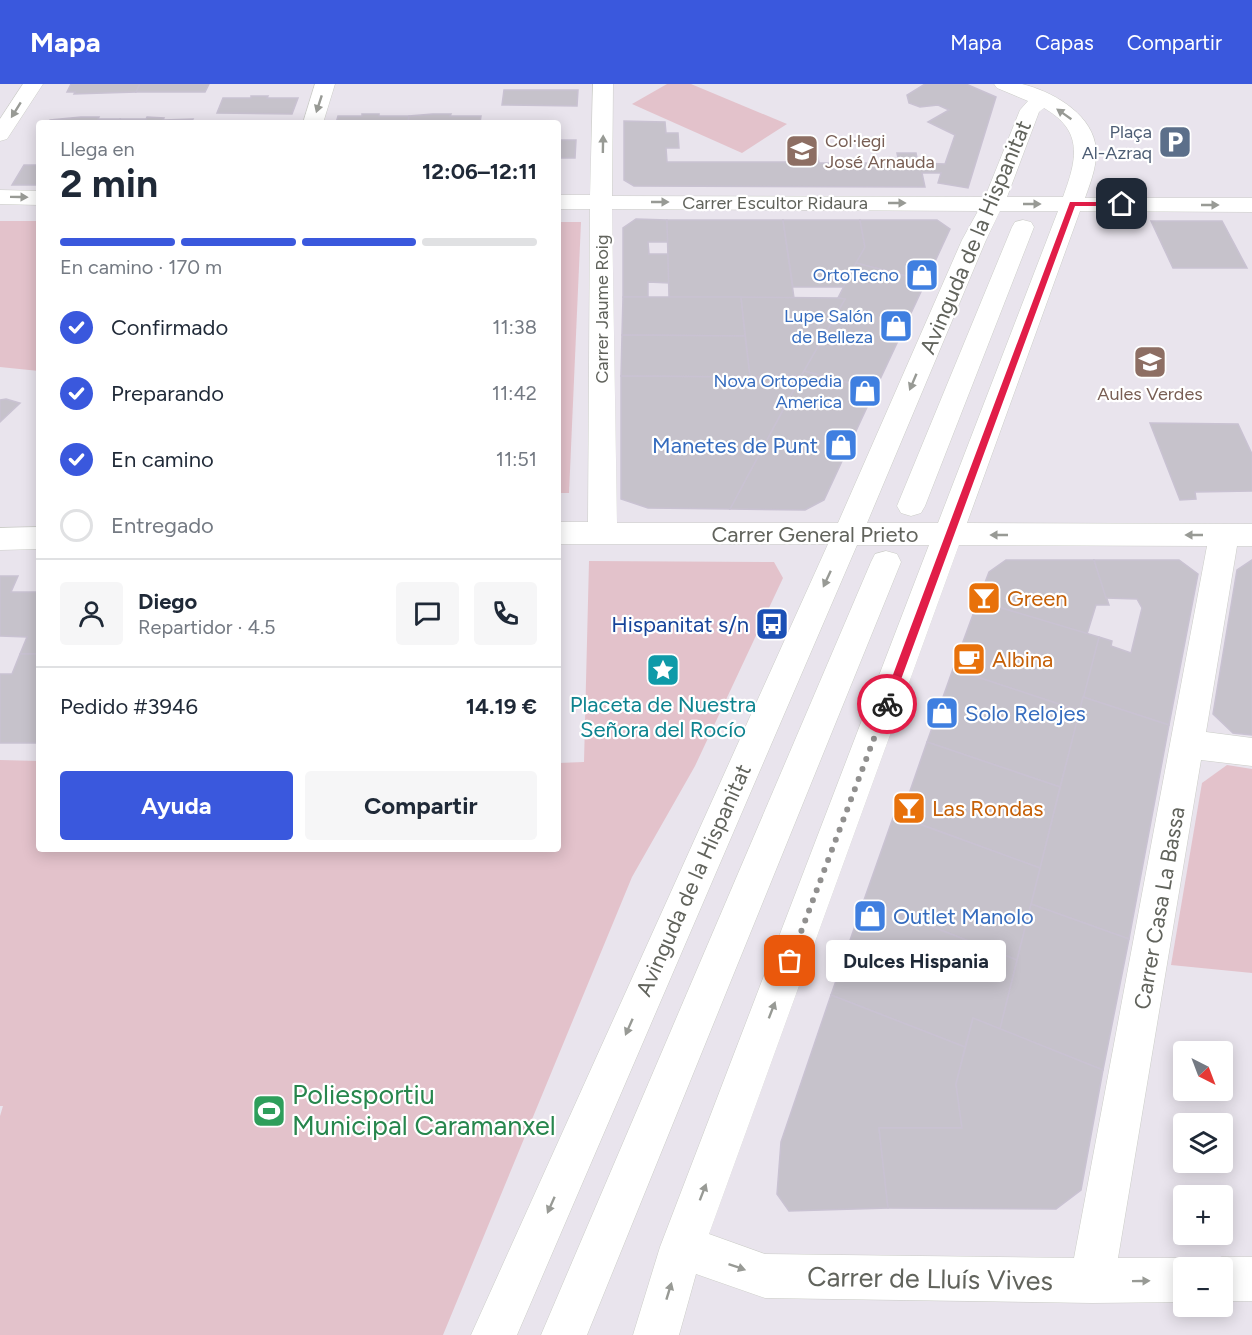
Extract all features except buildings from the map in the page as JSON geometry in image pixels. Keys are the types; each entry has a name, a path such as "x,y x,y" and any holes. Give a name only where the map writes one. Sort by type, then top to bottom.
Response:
{"street":[{"path":"0,135 33,84"},
{"path":"314,120 325,84"},
{"name":"Carrer Jaume Roig","path":"603,84 601,203 603,533"},
{"path":"1004,84 1041,100"},
{"name":"Avinguda de la Hispanitat","path":"494,1335 848,533 974,240 1002,184 1030,110 1041,100 1070,117 1078,124 1084,135 1085,155 1080,181 950,535 682,1247 656,1335"},
{"path":"0,197 36,198"},
{"name":"Carrer Escultor Ridaura","path":"561,202 1252,205"},
{"name":"Avinguda de la Hispanitat","path":"910,506 1023,226"},
{"name":"Carrer General Prieto","path":"561,533 1238,535"},
{"name":"Carrer Casa La Bassa","path":"1092,1281 1188,744 1238,535"},
{"path":"0,539 36,538"},
{"path":"564,1335 886,562"},
{"path":"1188,744 1252,752"},
{"name":"Carrer de Lluís Vives","path":"682,1247 765,1276 1173,1280"},
{"path":"1233,1279 1252,1279"}],"shaded area":[{"path":"667,84 691,84 787,124 742,153 632,104"},
{"path":"0,221 36,221 36,371 0,367"},
{"path":"561,222 581,222 569,493 561,493"},
{"name":"Poliesportiu Municipal Caramanxel","path":"589,561 774,562 783,578 695,766 632,877 443,1335 0,1335 0,1116 3,1106 0,1106 0,760 36,761 36,852 561,852 561,763 584,762"},
{"path":"1227,765 1252,769 1252,973 1171,965 1202,783"}],"way so far":[{"path":"790,961 887,704"}],"place":[{"name":"Plaça Al-Azraq","path":"1175,142"},
{"name":"Col·legi José Arnauda","path":"802,151"},
{"name":"OrtoTecno","path":"922,275"},
{"name":"Lupe Salón de Belleza","path":"896,326"},
{"name":"Aules Verdes","path":"1150,362"},
{"name":"Nova Ortopedia America","path":"865,391"},
{"name":"Manetes de Punt","path":"841,445"},
{"name":"Green","path":"984,598"},
{"name":"Hispanitat s/n","path":"772,624"},
{"name":"Albina","path":"969,659"},
{"name":"Placeta de Nuestra Señora del Rocío","path":"663,670"},
{"name":"Solo Relojes","path":"942,713"},
{"name":"Las Rondas","path":"909,808"},
{"name":"Outlet Manolo","path":"870,916"},
{"name":"Dulces Hispania","path":"790,961"},
{"name":"Poliesportiu Municipal Caramanxel","path":"269,1111"}],"route":[{"path":"887,704 1072,204 1122,204"}]}
